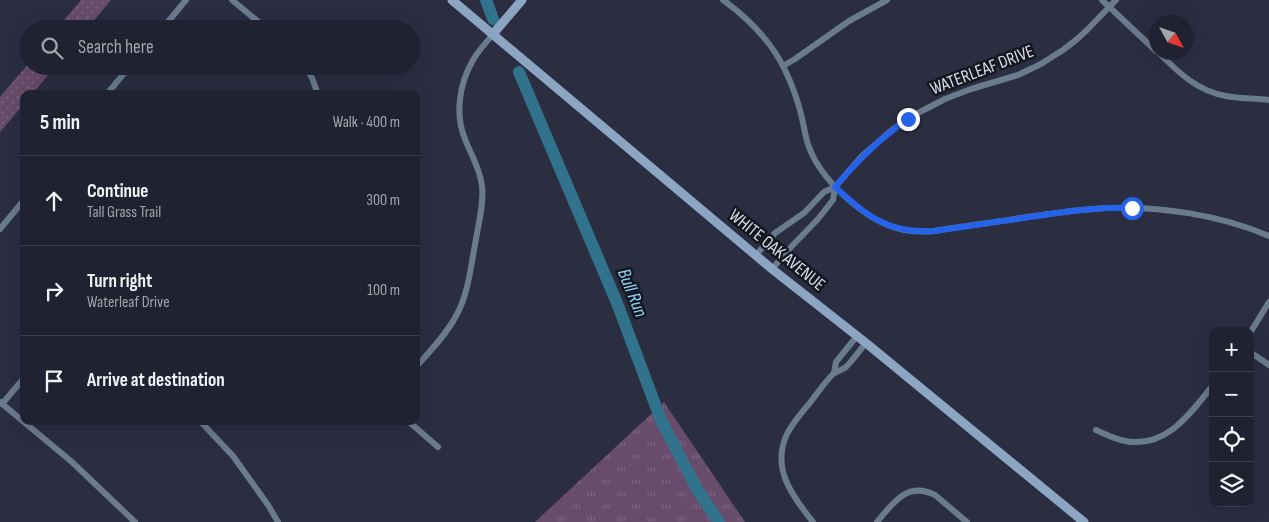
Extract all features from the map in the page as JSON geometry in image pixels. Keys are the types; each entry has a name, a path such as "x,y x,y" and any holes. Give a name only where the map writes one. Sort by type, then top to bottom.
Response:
{"street":[{"path":"169,20 186,0"},
{"path":"232,0 256,20"},
{"name":"WHITE OAK AVENUE","path":"452,0 772,269 866,343 1084,522"},
{"path":"420,362 454,321 462,303 468,285 482,202 480,172 463,135 460,117 460,97 464,82 472,61 522,0"},
{"path":"723,0 758,31 783,66 798,102 810,152 820,170 835,187 872,218 891,226 911,231 934,231 1071,211 1119,208 1164,210 1234,224 1269,236"},
{"path":"783,66 849,21 887,0"},
{"path":"1102,0 1149,44"},
{"name":"WATERLEAF DRIVE","path":"756,255 780,229 804,213 824,192 835,187 872,146 900,125 945,99 971,89 1013,77 1041,64 1076,40 1116,0"},
{"path":"1166,60 1186,78 1203,88 1225,96 1269,100"},
{"path":"110,90 123,75"},
{"path":"310,75 316,90"},
{"name":"WATERLEAF DRIVE","path":"772,269 814,224 833,200 835,187"},
{"path":"0,228 20,205"},
{"path":"1254,327 1269,302"},
{"path":"834,373 836,362 857,336"},
{"path":"813,522 799,504 788,486 783,473 783,451 787,434 834,373 845,368 866,343"},
{"path":"1254,355 1269,365"},
{"path":"20,382 1,403 20,419"},
{"path":"1096,430 1131,442 1150,440 1171,431 1209,390"},
{"path":"27,425 72,462 135,522"},
{"path":"204,425 233,456 278,522"},
{"path":"413,425 438,447"},
{"path":"877,522 898,498 907,493 918,491 935,495 968,522"}],"green space":[{"path":"81,0 111,0 94,20 64,20"},
{"path":"20,74 48,75 35,90 20,90 20,109 0,132 0,97"},
{"path":"664,402 745,522 535,522"}],"waterway":[{"name":"Bull Run","path":"486,0 493,19"},
{"name":"Bull Run","path":"519,72 617,303 661,420 697,489 719,522"}],"route":[{"path":"908,119 872,146 835,187 872,218 897,229 918,232 934,231 1071,211 1132,208"}]}
